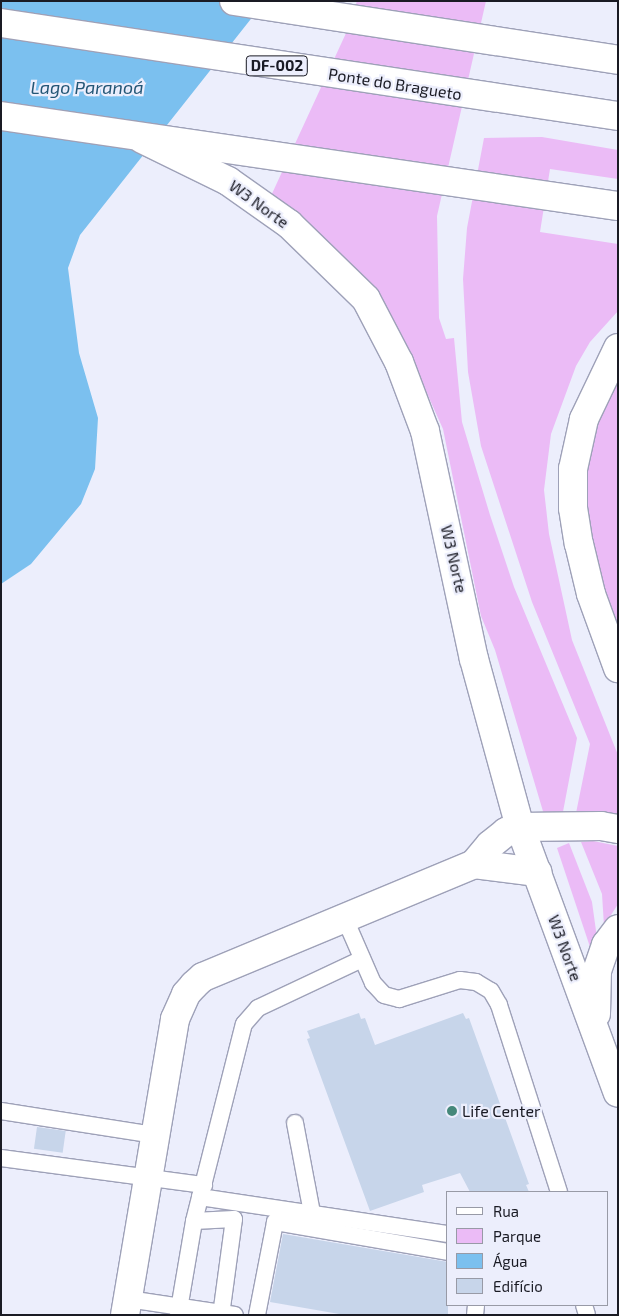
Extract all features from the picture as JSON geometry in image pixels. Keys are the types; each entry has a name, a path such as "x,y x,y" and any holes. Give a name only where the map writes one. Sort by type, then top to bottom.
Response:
{"main road":[{"path":"234,1 618,60"},
{"name":"Ponte do Bragueto","path":"1,23 552,108 618,116"},
{"path":"1,116 542,193 618,206"},
{"name":"W3 Norte","path":"137,136 228,181 289,224 366,299 399,362 425,431 474,660 520,827 618,1094"},
{"path":"618,348 584,418 572,469 573,508 579,544 592,594 618,668"},
{"path":"126,1307 176,1019 186,994 203,977 474,864 490,845 506,832 520,827 601,826 618,829"},
{"path":"474,864 537,872"},
{"path":"597,1034 597,971 606,945 618,929"}],"lane":[{"path":"345,919 372,983 384,995 399,999 460,980 476,982 491,991 559,1191"},
{"path":"179,1310 194,1221 244,1024 258,1008 362,959"},
{"path":"1,1111 155,1135"},
{"path":"296,1123 312,1213"},
{"path":"1,1158 148,1178 312,1213 446,1234"},
{"path":"126,1307 226,1314 234,1219 194,1221"},
{"path":"257,1315 275,1222 446,1252"}],"green space":[{"path":"357,1 486,1 437,216 439,318 446,339 454,338 462,422 490,515 514,587 577,738 562,817 545,818 495,650 481,616 443,429 408,351 270,198 347,31"},
{"path":"542,137 618,150 618,179 550,169 540,232 618,244 618,311 590,342 576,366 551,434 544,490 549,534 572,640 618,755 618,822 575,818 590,744 532,602 481,446 468,372 463,279 467,228 484,138"},
{"path":"618,376 618,649 583,509 589,435"},
{"path":"593,841 618,846 618,904 604,926 602,894 581,842"},
{"path":"569,843 592,902 597,938 591,950 557,848"}],"water":[{"name":"Lago Paranoá","path":"1,1 265,1 80,235 68,268 79,353 98,418 95,469 81,504 31,564 1,584"}],"building":[{"name":"Life Center","path":"359,1013 361,1019 365,1018 375,1045 463,1013 466,1019 469,1018 529,1184 526,1185 529,1191 469,1191 460,1173 422,1185 424,1192 370,1211 307,1039 310,1038 307,1031"},
{"path":"37,1127 66,1131 63,1153 34,1149"},
{"path":"283,1234 446,1262 446,1306 448,1306 448,1315 345,1315 270,1302"}],"place":[{"name":"Life Center","path":"452,1111"}]}
